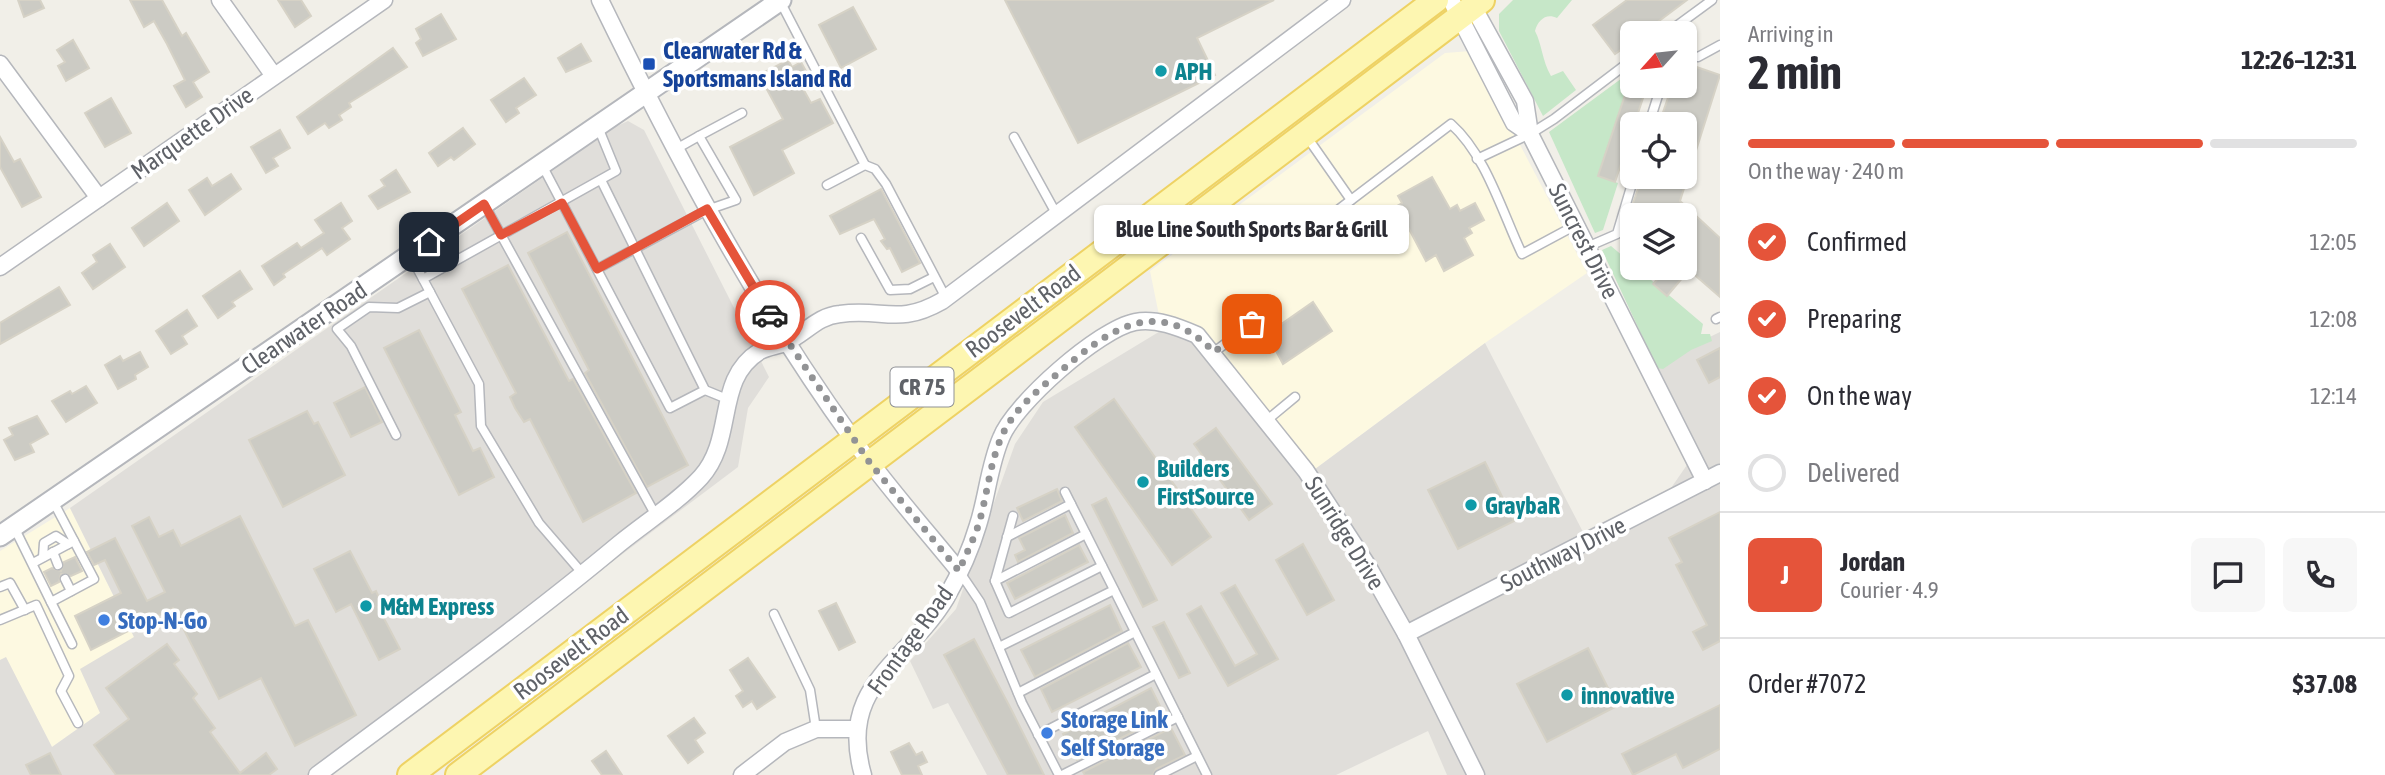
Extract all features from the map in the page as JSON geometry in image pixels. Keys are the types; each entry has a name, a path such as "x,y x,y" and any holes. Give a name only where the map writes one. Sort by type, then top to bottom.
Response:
{"main road":[{"name":"Roosevelt Road","path":"410,775 1436,0"},
{"name":"Roosevelt Road","path":"458,775 1306,134 1467,5"}],"street":[{"path":"220,0 274,76"},
{"name":"Marquette Drive","path":"0,267 384,0"},
{"path":"600,0 707,209 786,342 870,463 959,571"},
{"name":"Clearwater Road","path":"7,532 52,500 332,320 410,255 781,0"},
{"path":"317,775 583,574 702,477 719,453 727,399 741,369 760,351 786,342 819,319 829,316 920,313 946,299 1342,0"},
{"name":"Suncrest Drive","path":"1467,5 1514,123 1530,134 1705,481"},
{"path":"0,64 99,198"},
{"name":"Frontage Road","path":"856,729 876,680 915,640 946,598 978,526 1001,436 1026,400 1099,339 1135,322 1171,324"},
{"name":"Sunridge Drive","path":"1171,324 1197,335 1214,352 1306,471 1366,563 1406,634 1476,775"},
{"name":"Southway Drive","path":"1406,634 1720,473"},
{"path":"742,775 785,742 816,729 856,729 863,775"}],"lane":[{"path":"781,0 865,165 875,169 886,184 946,299"},
{"path":"1683,21 1712,0"},
{"path":"1698,57 1720,45"},
{"path":"1477,159 1530,134 1620,68"},
{"path":"676,149 742,113"},
{"path":"1338,210 1451,124 1461,133 1477,159 1522,254 1576,225"},
{"path":"423,279 615,171 597,127"},
{"path":"1306,134 1351,200"},
{"path":"597,269 707,209 736,200 699,136"},
{"path":"1014,137 1057,215"},
{"path":"542,165 670,408 705,390"},
{"path":"827,185 865,165"},
{"path":"601,180 705,390 727,399"},
{"path":"1587,247 1617,234 1630,189"},
{"path":"484,204 655,514"},
{"path":"861,238 890,290 910,289 934,277"},
{"path":"410,255 479,384 481,426 539,523 583,574"},
{"path":"396,435 351,346 332,320 369,307 398,308 430,292"},
{"path":"1214,352 1252,324"},
{"path":"1266,421 1295,397"},
{"path":"1065,492 1207,775"},
{"path":"51,602 94,579 71,543 52,500"},
{"path":"1007,537 1071,504"},
{"path":"1013,516 995,581 1009,613 1102,566"},
{"path":"7,532 33,563 72,644"},
{"path":"995,581 1086,534"},
{"path":"43,557 44,543 56,536 71,543"},
{"path":"33,563 71,543"},
{"path":"52,552 58,565"},
{"path":"959,571 980,601 1018,693 1061,775 1178,717"},
{"path":"65,579 71,592"},
{"path":"0,587 10,583 25,610"},
{"path":"999,647 1114,590"},
{"path":"0,620 36,605 69,676 61,691 79,723"},
{"path":"774,614 810,690 816,729"},
{"path":"1018,693 1135,632"},
{"path":"1038,735 1157,674"},
{"path":"1159,775 1197,755"}],"shaded area":[{"path":"1471,51 1587,273 1485,343 1303,478 1162,330 1150,271 1445,53"},
{"path":"628,121 644,130 769,377 748,408 738,467 329,775 0,775 0,660 6,657 52,747 100,713 80,669 134,637 70,508 615,127"},
{"path":"1162,330 1198,339 1303,478 1485,343 1583,532 1671,488 1698,449 1656,363 1720,332 1720,775 1447,775 1428,731 1336,775 987,775 948,703 933,709 910,661 956,609 1015,444 1043,402"},
{"path":"70,508 134,637 100,713 52,747 6,658 0,660 0,551"}],"green space":[{"path":"1513,0 1572,0 1557,18 1549,16 1543,19 1535,31 1551,76 1563,71 1576,90 1543,116 1499,31 1499,14"},
{"path":"1620,80 1620,98 1624,98 1598,176 1618,183 1603,230 1595,233 1549,132"},
{"path":"1611,246 1620,254 1620,280 1651,280 1703,324 1701,334 1710,334 1712,341 1691,350 1663,369 1657,368 1602,250"}],"building":[{"path":"18,0 40,0 44,8 24,17"},
{"path":"130,0 162,0 182,36 186,33 209,72 193,82 202,97 186,107 174,86 185,80 167,44 154,21 144,27"},
{"path":"278,0 301,0 311,16 295,27"},
{"name":"APH","path":"1005,0 1274,0 1197,38 1215,75 1078,143"},
{"path":"1627,0 1687,0 1659,21 1620,21 1620,50 1615,54 1593,25"},
{"path":"853,7 876,49 841,68 819,25"},
{"path":"441,14 456,39 423,56 416,43 421,39 416,29"},
{"path":"73,40 89,68 66,81 58,66 65,62 57,50"},
{"path":"581,44 591,61 566,72 558,58"},
{"path":"393,48 407,67 349,103 351,107 339,115 342,120 329,128 325,123 308,134 297,117"},
{"path":"788,60 792,67 801,62 811,80 801,85 811,103 820,99 833,123 782,150 794,173 754,195 730,147 783,119 759,75"},
{"path":"1698,67 1720,75 1697,147 1697,112 1663,112 1668,98 1698,98"},
{"path":"524,78 536,95 516,108 519,113 506,122 491,100"},
{"path":"111,98 131,133 105,147 85,113"},
{"path":"1624,98 1643,98 1638,112 1620,112 1620,167 1615,182 1598,176"},
{"path":"463,128 475,144 454,160 451,157 438,166 429,153"},
{"path":"280,130 290,148 273,158 278,166 266,173 251,147"},
{"path":"0,137 14,162 20,159 41,197 22,207 0,167"},
{"path":"396,170 410,192 378,209 369,196 385,186 381,180"},
{"path":"231,174 241,189 205,215 189,190 207,178 212,186"},
{"path":"1432,177 1450,209 1457,205 1460,211 1475,203 1484,220 1469,228 1472,233 1464,238 1473,255 1444,271 1436,255 1426,261 1409,229 1400,235 1387,212 1402,203 1398,196"},
{"path":"881,189 920,263 902,272 890,248 887,249 881,241 885,239 874,219 840,234 830,216"},
{"path":"1638,189 1684,189 1680,201 1682,203 1633,203"},
{"path":"167,203 179,221 144,246 132,228"},
{"path":"341,203 352,221 342,228 350,239 327,255 322,248 283,274 285,277 274,285 262,266 297,243 301,248 324,233 315,220"},
{"path":"1697,217 1720,238 1720,297 1697,277"},
{"path":"567,232 688,465 647,487 585,373 589,370 528,253"},
{"path":"110,244 125,267 93,289 82,273 97,262 93,255"},
{"path":"508,265 569,381 573,379 636,493 583,522 530,419 524,422 515,408 510,397 516,393 462,289"},
{"path":"240,271 252,289 232,302 235,306 218,318 203,296"},
{"path":"1656,280 1681,280 1667,296 1653,284"},
{"path":"59,287 70,305 0,344 0,323"},
{"path":"1313,302 1332,331 1283,364 1267,334"},
{"path":"187,310 197,326 182,336 187,344 171,354 156,331"},
{"path":"419,330 461,412 455,415 473,451 480,448 494,477 459,495 384,348"},
{"path":"1720,348 1720,377 1709,383 1697,360"},
{"path":"140,352 148,367 135,375 136,379 118,389 105,365 120,356 123,361"},
{"path":"86,386 97,403 66,422 52,401"},
{"path":"365,387 382,422 351,437 334,403"},
{"name":"Builders FirstSource","path":"1114,399 1211,537 1172,565 1075,427"},
{"path":"307,411 314,424 318,422 345,475 283,507 249,440"},
{"path":"37,416 48,434 30,444 34,452 15,460 4,440 13,435 9,428"},
{"path":"1216,428 1272,504 1249,520 1194,444"},
{"name":"GraybaR","path":"1485,462 1514,521 1458,549 1428,490"},
{"path":"1057,489 1062,501 1023,521 1017,508"},
{"path":"1106,498 1157,600 1143,607 1092,505"},
{"path":"1720,512 1720,641 1703,650 1693,632 1707,625 1676,565 1682,562 1669,538"},
{"path":"1065,515 1073,533 1018,562 1015,555 1025,550 1019,538"},
{"path":"240,516 295,626 308,620 356,715 295,746 261,678 219,699 173,608 91,650 75,616 121,593 105,560 94,565 87,552 115,538 147,601 165,592 132,526 149,517 159,537 173,530 181,546"},
{"path":"1303,544 1334,600 1307,615 1276,560"},
{"path":"1079,545 1088,562 1015,599 1007,583"},
{"name":"M&M Express","path":"350,551 372,593 376,591 382,604 378,607 400,649 379,660 351,604 336,612 314,569"},
{"path":"75,557 82,571 71,576 61,574 59,582 51,586 44,572 52,568 61,571 64,562"},
{"path":"1235,585 1278,659 1228,686 1187,614 1201,606 1235,666 1257,654 1221,593"},
{"path":"836,603 855,642 839,650 819,611"},
{"path":"1110,605 1122,631 1035,677 1021,650"},
{"path":"1164,622 1190,673 1179,678 1153,627"},
{"path":"974,639 1044,775 1008,775 944,655"},
{"path":"1128,643 1141,667 1052,712 1041,689"},
{"path":"167,644 179,660 174,664 197,694 193,698 215,728 210,732 240,773 266,753 277,769 269,775 116,775 94,745 129,719 106,688"},
{"name":"innovative","path":"1588,648 1617,706 1547,742 1517,684"},
{"path":"748,658 775,697 757,709 752,701 743,707 736,696 743,691 730,670"},
{"path":"1151,688 1165,716 1077,760 1063,734"},
{"path":"1720,705 1720,749 1683,768 1676,754 1633,775 1622,754"},
{"path":"694,718 705,733 695,740 703,752 688,763 668,736"},
{"path":"1171,728 1185,755 1156,769 1153,775 1085,775 1083,772"},
{"path":"909,743 916,755 922,752 927,762 918,766 922,775 902,775 891,752"},
{"path":"606,751 622,775 602,775 592,761"},
{"path":"50,753 61,775 31,775 26,765"}],"way so far":[{"path":"770,315 870,463 959,571 978,526 1001,436 1026,400 1099,339 1135,322 1171,324 1197,335 1214,352 1252,324"}],"place":[{"name":"Clearwater Rd & Sportsmans Island Rd","path":"649,64"},
{"name":"APH","path":"1161,71"},
{"name":"Blue Line South Sports Bar & Grill","path":"1252,324"},
{"name":"Builders FirstSource","path":"1143,482"},
{"name":"GraybaR","path":"1471,505"},
{"name":"M&M Express","path":"366,606"},
{"name":"Stop-N-Go","path":"104,620"},
{"name":"innovative","path":"1567,695"},
{"name":"Storage Link Self Storage","path":"1047,733"}],"route":[{"path":"429,242 484,204 501,235 562,203 597,269 707,209 770,315"}]}
